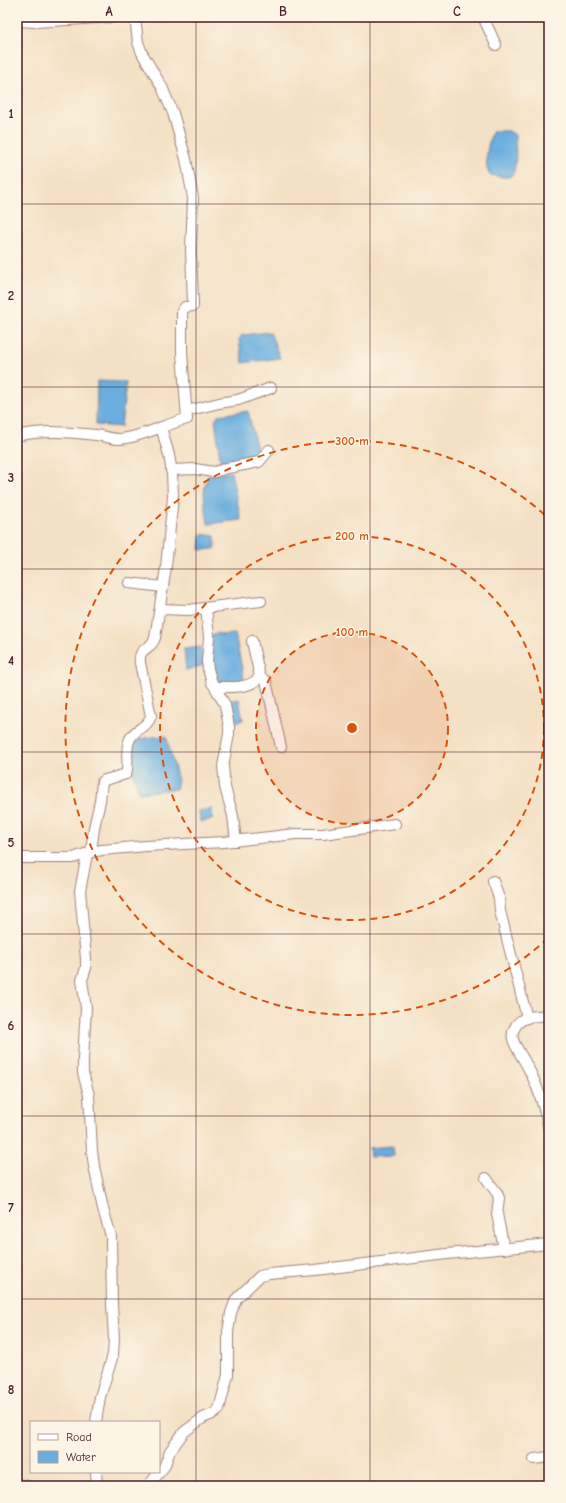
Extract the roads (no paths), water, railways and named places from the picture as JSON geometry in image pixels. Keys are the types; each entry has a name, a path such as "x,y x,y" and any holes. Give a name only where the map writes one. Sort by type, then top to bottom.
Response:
{"street":[{"path":"17,21 36,22 113,17"},
{"path":"17,436 39,432 65,432 120,439 140,435 161,426 187,419 182,353 182,311 184,307 193,306 192,190 184,149 173,113 162,87 142,53 138,42 135,17"},
{"path":"483,17 496,45"},
{"path":"187,411 238,400 271,388"},
{"path":"96,1421 100,1397 113,1355 114,1340 111,1236 103,1209 94,1166 89,1095 83,1073 86,1008 82,980 86,968 86,959 80,891 100,801 102,782 126,774 127,748 129,740 133,734 149,723 151,716 140,663 140,656 142,651 154,642 163,587 173,497 169,455 161,426"},
{"path":"171,470 195,469 214,472 260,462 269,450"},
{"path":"129,583 163,587"},
{"path":"160,609 175,610 206,608 261,601"},
{"path":"206,608 209,637 207,661 212,683 225,705 230,734 222,766 225,787 233,816 236,841"},
{"path":"252,641 260,677 266,681 281,747"},
{"path":"215,687 236,687 256,682 260,677"},
{"path":"17,858 72,858 89,853 146,846 202,844 295,834 323,834 394,824"},
{"path":"493,881 499,898 500,911 526,1018"},
{"path":"549,1015 526,1018 514,1029 512,1040 538,1087 549,1129"},
{"path":"486,1178 495,1190 498,1198 498,1214 504,1249"},
{"path":"160,1472 164,1467 170,1451 184,1432 203,1418 215,1413 219,1409 228,1375 228,1332 231,1313 236,1299 260,1276 549,1244"},
{"path":"534,1459 549,1457"},
{"path":"96,1473 97,1486"},
{"path":"148,1486 159,1473"}],"water":[{"path":"493,131 509,131 515,135 515,165 512,175 509,177 490,175 488,171 487,153 489,140"},
{"path":"270,332 280,358 243,363 239,340 242,335"},
{"path":"97,381 126,382 121,427 96,425"},
{"path":"248,411 259,458 221,466 215,420 219,415"},
{"path":"231,472 241,520 208,524 204,499 206,480 209,475"},
{"path":"201,534 215,536 215,549 200,550"},
{"path":"218,633 223,635 235,634 244,678 239,683 215,684 209,662 210,637"},
{"path":"200,647 204,665 186,670 184,649"},
{"path":"239,699 243,720 230,723 227,701"},
{"path":"166,736 178,780 176,789 139,793 131,768 131,742 144,738"},
{"path":"212,808 213,819 200,822 199,811"},
{"path":"393,1147 394,1156 370,1157 369,1148"}]}
